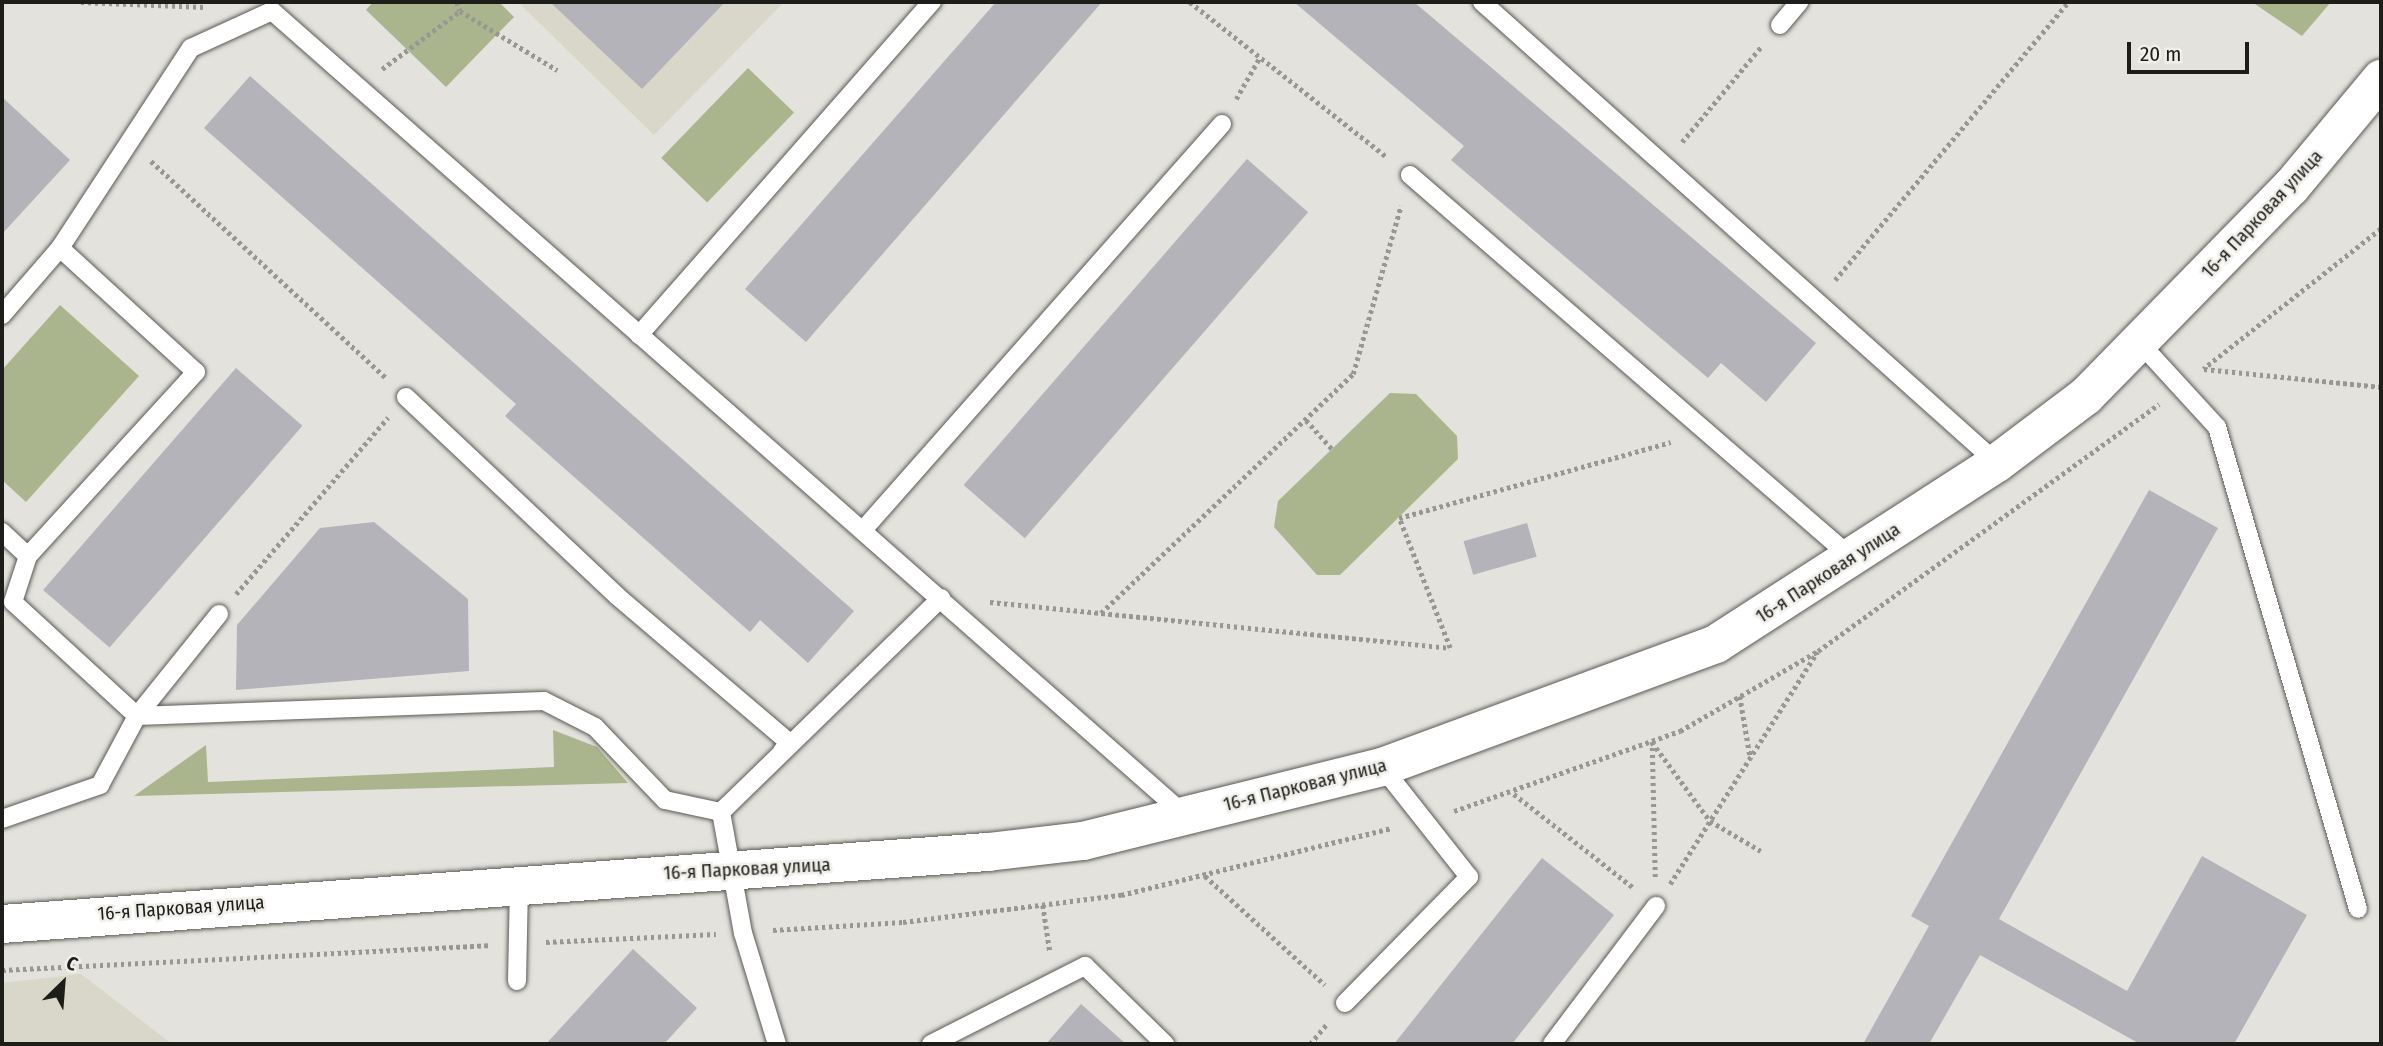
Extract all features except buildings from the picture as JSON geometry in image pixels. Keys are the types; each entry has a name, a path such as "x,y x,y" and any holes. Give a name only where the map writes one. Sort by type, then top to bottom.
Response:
{"main road":[{"name":"16-я Парковая улица","path":"2,925 1015,849 1083,841 1382,767 1716,644 1997,463 2086,396 2291,187 2381,79"}],"lane":[{"path":"639,335 932,2"},
{"path":"1482,2 1997,463"},
{"path":"1780,25 1799,2"},
{"path":"2,315 60,248 191,48 272,11 1186,816"},
{"path":"863,530 1222,124"},
{"path":"1410,175 1852,558"},
{"path":"60,248 196,372 28,556 13,602 137,716 544,701 596,727 665,800 722,812"},
{"path":"2139,342 2217,427 2358,909"},
{"path":"406,397 617,596 790,743"},
{"path":"2,532 28,556"},
{"path":"722,812 941,598"},
{"path":"2,819 100,785 137,716 219,614"},
{"path":"1345,1003 1469,877 1382,767"},
{"path":"722,812 743,933 777,1044"},
{"path":"517,981 519,885"},
{"path":"1552,1044 1656,906"},
{"path":"931,1044 1085,966 1166,1044"}],"path":[{"path":"81,2 272,11"},
{"path":"457,2 460,11 557,71"},
{"path":"1101,613 1353,374 1410,175 1190,2"},
{"path":"1817,300 2068,2"},
{"path":"357,88 460,11"},
{"path":"1664,163 1780,25"},
{"path":"1222,124 1260,57"},
{"path":"130,141 406,397 219,614"},
{"path":"1656,906 1818,651 2180,387 2381,229"},
{"path":"2204,369 2381,387"},
{"path":"1306,420 1332,449"},
{"path":"941,598 1450,648 1399,518 1707,432"},
{"path":"1740,696 1751,757"},
{"path":"1656,906 1652,742 1710,821 1761,851"},
{"path":"1514,794 1656,906"},
{"path":"1205,876 1345,1003"},
{"path":"1043,905 1054,981"}],"shaded area":[{"path":"518,2 784,2 654,135"},
{"path":"81,974 172,1044 2,1044 2,983"}],"green space":[{"path":"373,2 499,2 514,17 446,87 366,10"},
{"path":"2252,2 2331,2 2302,36"},
{"path":"748,68 794,112 707,202 661,158"},
{"path":"60,305 139,376 26,502 2,480 2,370"},
{"path":"1390,393 1416,394 1457,436 1458,459 1340,575 1317,575 1274,527 1278,501"},
{"path":"553,730 597,747 628,783 134,796 206,745 208,782 554,767"}]}
